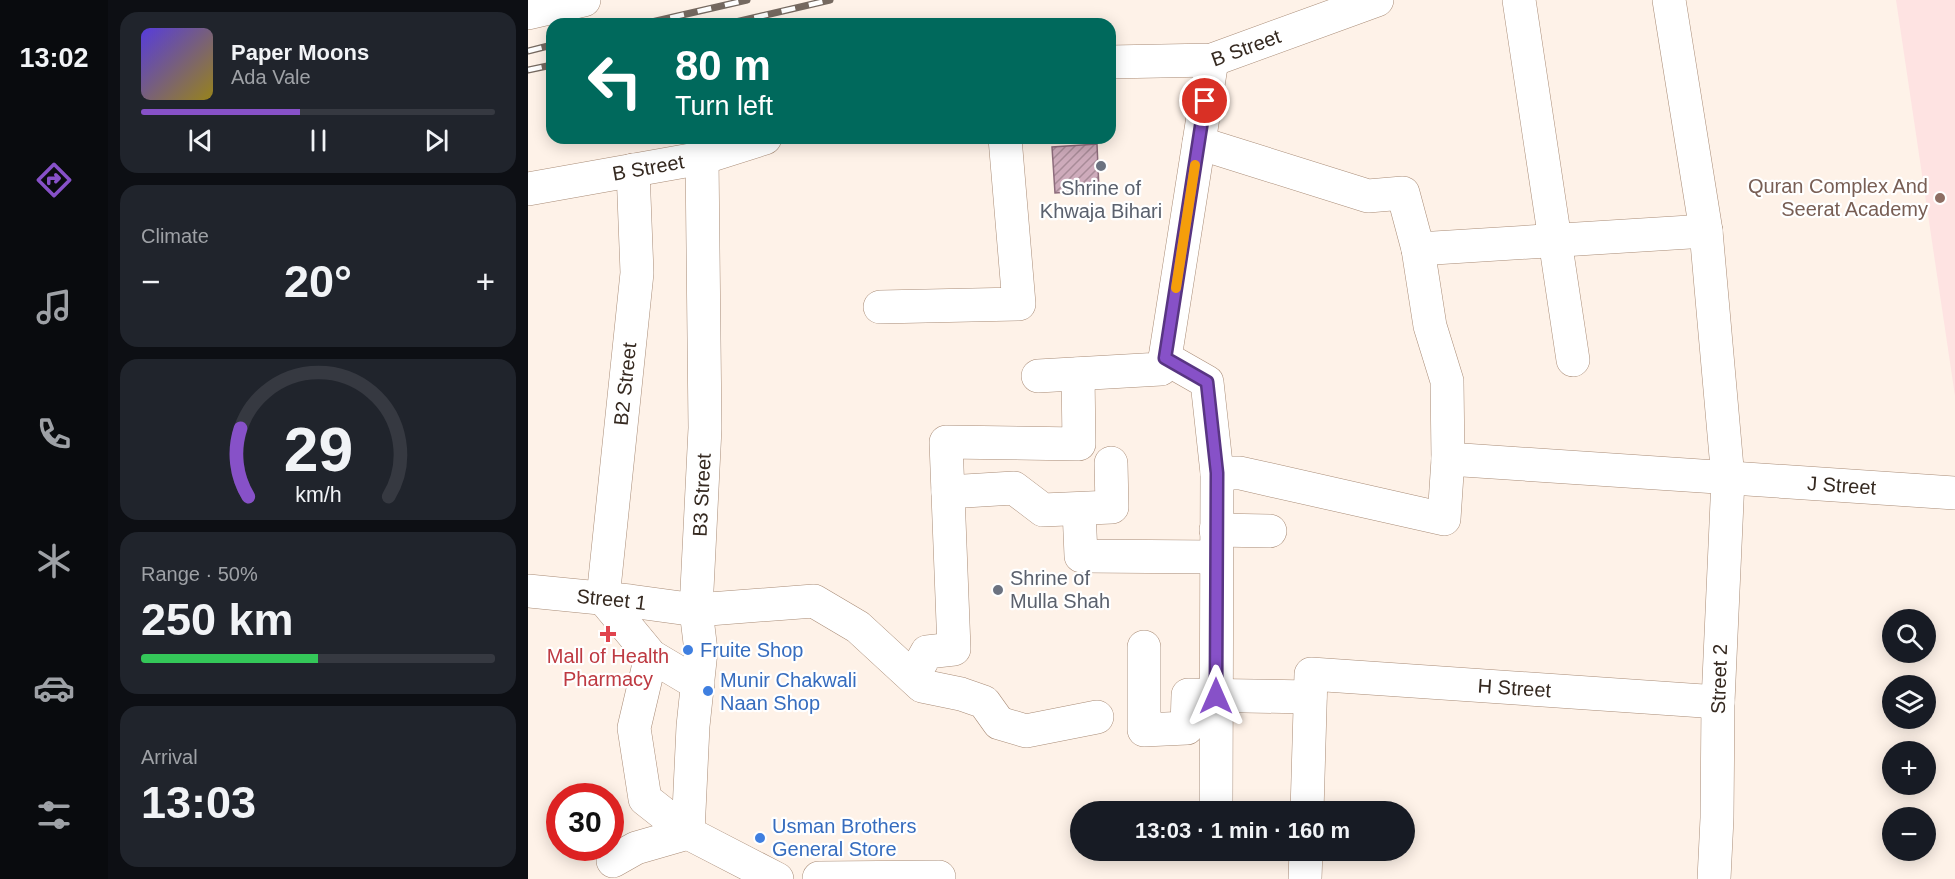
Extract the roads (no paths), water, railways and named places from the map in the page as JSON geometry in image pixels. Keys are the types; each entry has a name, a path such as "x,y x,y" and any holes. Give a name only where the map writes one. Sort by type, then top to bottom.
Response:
{"street":[{"path":"528,13 584,0"},
{"name":"B Street","path":"1116,62 1212,60 1316,20 1377,0"},
{"path":"1519,0 1573,360"},
{"name":"Street 2","path":"1669,0 1706,231 1728,479 1718,702 1714,879"},
{"path":"1038,376 1161,369 1165,358 1212,60"},
{"path":"1198,143 1368,195 1403,193 1418,249 1430,326 1447,381 1448,459 1444,519 1240,473 1217,473"},
{"name":"B Street","path":"528,189 702,158 746,144"},
{"path":"880,307 1019,304 1006,144"},
{"name":"B3 Street","path":"688,833 693,726 701,651 696,610 705,428 702,158"},
{"name":"B2 Street","path":"603,598 637,273 633,170"},
{"path":"1418,249 1706,231"},
{"path":"1165,358 1207,382 1217,473 1216,801"},
{"path":"913,678 927,652 954,649 945,442 1079,444 1078,374"},
{"name":"J Street","path":"1448,459 1955,493"},
{"path":"948,492 1014,488 1043,510 1112,507 1111,464"},
{"path":"1079,509 1081,556 1216,543 1270,531"},
{"name":"Street 1","path":"528,591 696,610 814,601 858,627 922,686 984,702 999,723 1026,731 1097,717"},
{"path":"603,598 651,656 698,684"},
{"name":"H Street","path":"1144,647 1144,730 1187,728 1188,695 1216,696 1310,686 1718,702"},
{"path":"651,656 634,728 645,799 688,833 777,879"},
{"path":"1307,801 1310,686"},
{"path":"624,854 636,848 688,833"},
{"path":"819,878 939,877 939,879"}],"railway":[{"path":"669,18 747,0"},
{"path":"753,18 830,0"},
{"path":"528,51 546,46"},
{"path":"528,70 546,66"}],"place":[{"name":"Shrine of Khwaja Bihari","path":"1101,166"},
{"name":"Quran Complex And Seerat Academy","path":"1940,198"},
{"name":"Shrine of Mulla Shah","path":"998,590"},
{"name":"Mall of Health Pharmacy","path":"608,634"},
{"name":"Fruite Shop","path":"688,650"},
{"name":"Munir Chakwali Naan Shop","path":"708,691"},
{"name":"Usman Brothers General Store","path":"760,838"}]}
